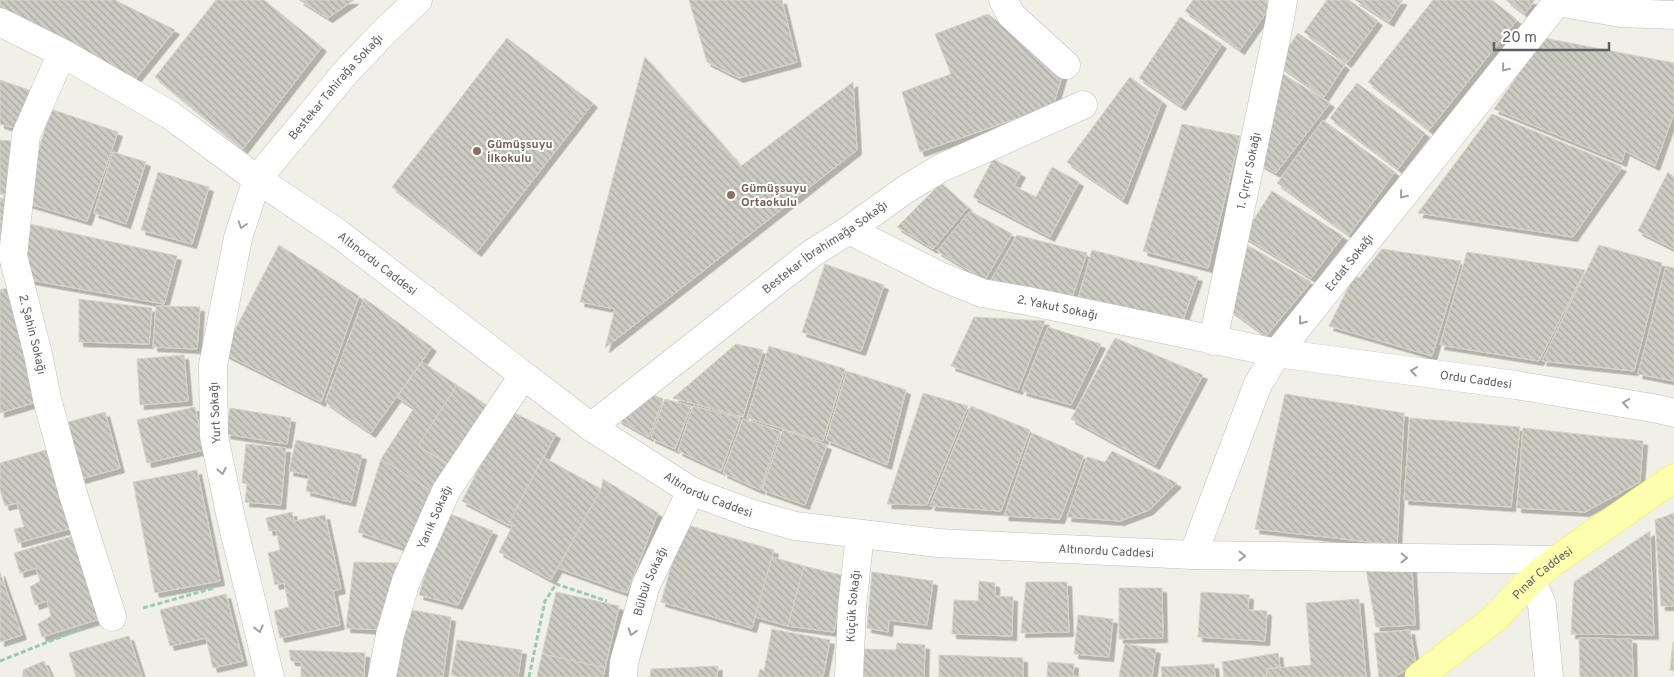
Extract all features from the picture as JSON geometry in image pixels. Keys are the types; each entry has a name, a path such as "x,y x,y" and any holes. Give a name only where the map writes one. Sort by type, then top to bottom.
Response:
{"main road":[{"name":"Pınar Caddesi","path":"1418,677 1495,618 1532,579 1556,560 1674,478"}],"street":[{"name":"Bestekar Tahirağa Sokağı","path":"257,179 346,72 418,0"},
{"path":"1003,0 1011,15 1066,66"},
{"path":"1282,10 1302,0"},
{"path":"1558,1 1621,13 1674,16"},
{"name":"Ecdat Sokağı","path":"1193,555 1258,384 1277,353 1558,1"},
{"name":"1. Çırçır Sokağı","path":"1213,340 1282,10"},
{"name":"Altınordu Caddesi","path":"0,22 62,53 170,115 257,179 339,234 591,427 691,491 750,513 795,526 938,543 1193,555 1556,560"},
{"name":"2. Şahin Sokağı","path":"62,53 26,134 13,256 72,494 112,617"},
{"name":"Bestekar İbrahimağa Sokağı","path":"591,427 811,254 849,230 906,189 941,168 1083,105"},
{"name":"Yurt Sokağı","path":"257,179 238,238 213,365 214,436 231,518 270,677"},
{"name":"2. Yakut Sokağı","path":"849,230 940,276 982,293 1277,353"},
{"name":"Ordu Caddesi","path":"1277,353 1516,385 1674,413"},
{"name":"Yanık Sokağı","path":"382,677 390,635 406,581 446,491 523,376"},
{"name":"Bülbül Sokağı","path":"623,677 624,662 646,585 691,491"},
{"name":"Küçük Sokağı","path":"849,677 852,606 860,535"},
{"path":"1532,579 1542,605 1549,677"}],"path":[{"path":"529,677 545,601 556,584 639,611"}],"building":[{"path":"0,0 115,0 175,30 132,83 0,13"},
{"path":"216,0 264,0 322,47 243,149 155,77"},
{"path":"299,0 354,0 328,18"},
{"path":"689,0 782,0 797,62 739,78 707,62"},
{"path":"1193,0 1266,0 1272,4 1240,50 1185,11"},
{"path":"1327,0 1349,0 1378,21 1347,63 1304,32"},
{"path":"1355,0 1402,0 1402,1 1389,22"},
{"path":"1433,0 1492,0 1517,20 1429,130 1368,82"},
{"path":"1506,0 1535,0 1525,14"},
{"path":"988,14 1063,73 1053,106 920,152 902,92 951,74 935,34"},
{"path":"1180,17 1222,44 1181,106 1139,78"},
{"path":"1298,33 1345,65 1324,97 1277,64"},
{"path":"507,38 593,103 477,252 392,187"},
{"path":"1544,38 1674,63 1674,113 1655,166 1625,151 1622,162 1494,109"},
{"path":"645,57 741,166 853,82 857,150 605,348 615,309 580,302"},
{"path":"1278,71 1330,103 1276,173 1260,164"},
{"path":"1130,77 1162,101 1123,200 1067,162"},
{"path":"0,80 32,91 25,131 0,124"},
{"path":"1357,83 1425,133 1398,169 1330,118"},
{"path":"51,109 118,132 87,221 23,202"},
{"path":"1492,114 1622,167 1573,237 1418,213"},
{"path":"1323,120 1395,172 1349,235 1277,183"},
{"path":"1182,124 1240,136 1208,268 1143,251"},
{"path":"0,140 20,142 14,196 0,194"},
{"path":"113,152 146,162 126,224 94,213"},
{"path":"993,159 1021,173 1014,186 1036,197 1052,167 1079,182 1050,237 973,197"},
{"path":"158,172 209,187 192,244 141,230"},
{"path":"1668,172 1674,177 1674,249 1638,231"},
{"path":"941,183 968,207 933,249 897,227"},
{"path":"1272,191 1343,236 1311,278 1243,236"},
{"path":"0,198 13,201 1,267 0,267"},
{"path":"970,211 1012,234 985,280 937,251"},
{"path":"25,223 177,256 164,304 25,279"},
{"path":"1017,235 1087,253 1071,300 991,280"},
{"path":"1242,242 1311,282 1266,336 1230,310"},
{"path":"279,245 359,296 321,402 223,353"},
{"path":"1599,245 1662,263 1634,371 1542,361"},
{"path":"1382,249 1461,261 1432,356 1329,326 1354,276 1359,278"},
{"path":"1092,250 1198,277 1182,323 1078,299"},
{"path":"1467,252 1585,270 1539,361 1440,345"},
{"path":"825,264 884,285 861,351 802,332"},
{"path":"1666,266 1674,268 1674,381 1638,374"},
{"path":"14,286 47,399 0,413 0,290"},
{"path":"364,298 432,347 371,433 325,402"},
{"path":"79,299 152,308 149,344 79,342"},
{"path":"156,306 200,307 197,349 153,347"},
{"path":"974,317 1045,321 1018,390 951,366"},
{"path":"1048,327 1101,344 1071,405 1022,391"},
{"path":"1115,338 1203,375 1155,465 1071,419"},
{"path":"736,344 763,350 743,417 673,398"},
{"path":"769,346 845,369 823,441 747,418"},
{"path":"184,355 188,401 140,405 137,359"},
{"path":"422,362 457,385 418,446 450,466 433,492 381,459 414,408 397,397"},
{"path":"847,371 906,390 887,465 826,440"},
{"path":"457,385 488,406 449,464 418,446"},
{"path":"647,392 663,399 649,437 617,419"},
{"path":"923,393 968,406 927,505 887,504"},
{"path":"1285,394 1404,413 1397,545 1255,529"},
{"path":"665,399 691,406 675,449 651,438"},
{"path":"693,406 740,418 721,471 678,451"},
{"path":"971,406 1030,430 1001,511 930,506"},
{"path":"195,407 204,450 147,463 137,420"},
{"path":"230,408 291,418 287,444 226,434"},
{"path":"509,410 556,434 508,525 462,501"},
{"path":"105,412 120,468 81,479 65,423"},
{"path":"1410,418 1520,427 1511,507 1404,500"},
{"path":"743,419 780,431 760,490 723,473"},
{"path":"1523,428 1643,441 1640,482 1585,512 1517,508"},
{"path":"783,430 827,445 805,505 762,490"},
{"path":"1032,433 1084,456 1060,519 1004,516"},
{"path":"296,440 362,455 351,502 306,491 309,475 289,471"},
{"path":"246,444 286,448 281,505 245,502 247,484 242,483"},
{"path":"53,448 76,527 18,543 14,529 24,527 17,503 5,506 0,490 0,463"},
{"path":"1112,451 1177,483 1149,510 1120,521 1067,517 1087,457 1105,462"},
{"path":"543,457 601,489 551,580 499,552 513,525 508,525"},
{"path":"381,459 433,492 405,548 358,532"},
{"path":"197,470 220,581 155,593 133,482"},
{"path":"603,479 658,513 627,593 558,568 601,489"},
{"path":"443,511 493,531 458,605 419,595"},
{"path":"292,512 294,521 325,515 341,589 333,591 340,625 280,638 274,611 289,607 284,583 275,585 268,553 280,550 276,530 269,531 266,518"},
{"path":"1674,513 1674,606 1661,606 1655,520"},
{"path":"683,524 774,550 752,628 661,602"},
{"path":"1650,531 1654,635 1571,634 1574,582"},
{"path":"80,534 106,617 42,637 38,624 51,616 47,601 35,605 30,587 40,581 36,568 20,573 14,553"},
{"path":"772,557 804,566 788,626 755,617"},
{"path":"354,562 399,563 384,630 346,628"},
{"path":"804,566 845,576 834,632 788,626"},
{"path":"1412,567 1415,625 1376,627 1366,569"},
{"path":"0,572 22,635 0,642"},
{"path":"872,572 933,581 927,625 889,620 888,632 867,628"},
{"path":"979,581 995,583 995,596 1013,597 1012,636 952,634 954,600 978,601"},
{"path":"1026,582 1067,582 1069,632 1021,633"},
{"path":"1119,588 1162,588 1163,638 1119,639"},
{"path":"556,592 619,606 605,668 542,654"},
{"path":"1201,592 1249,595 1248,610 1267,611 1265,641 1198,637"},
{"path":"226,594 243,661 213,668 206,638 170,646 160,610"},
{"path":"1359,599 1366,677 1267,677 1266,669 1311,665 1306,603"},
{"path":"406,609 451,617 443,677 394,677"},
{"path":"1078,615 1113,619 1109,657 1074,654"},
{"path":"772,629 830,640 823,677 758,677 760,669 764,671"},
{"path":"1410,630 1416,665 1393,677 1379,677 1374,633"},
{"path":"129,636 142,677 76,677 69,653"},
{"path":"1579,638 1632,639 1633,677 1580,677"},
{"path":"457,640 522,650 518,677 460,677 451,675"},
{"path":"1673,642 1674,671 1670,670"},
{"path":"897,643 925,645 924,677 863,677 864,649 896,650"},
{"path":"1125,644 1156,649 1152,677 1119,677"},
{"path":"289,650 365,653 364,677 301,677 301,662 291,661"},
{"path":"1278,653 1280,667 1266,669 1267,677 1224,677 1222,662"},
{"path":"542,654 605,668 603,677 537,677"},
{"path":"939,655 1023,658 1023,677 939,677"},
{"path":"44,661 51,677 23,677 23,670"},
{"path":"1048,662 1074,664 1073,676 1081,677 1047,677"},
{"path":"1214,664 1215,677 1162,677 1161,667"},
{"path":"718,666 717,677 650,677 651,669"}],"place":[{"name":"Gümüşsuyu İlkokulu","path":"477,151"},
{"name":"Gümüşsuyu Ortaokulu","path":"731,195"}]}
